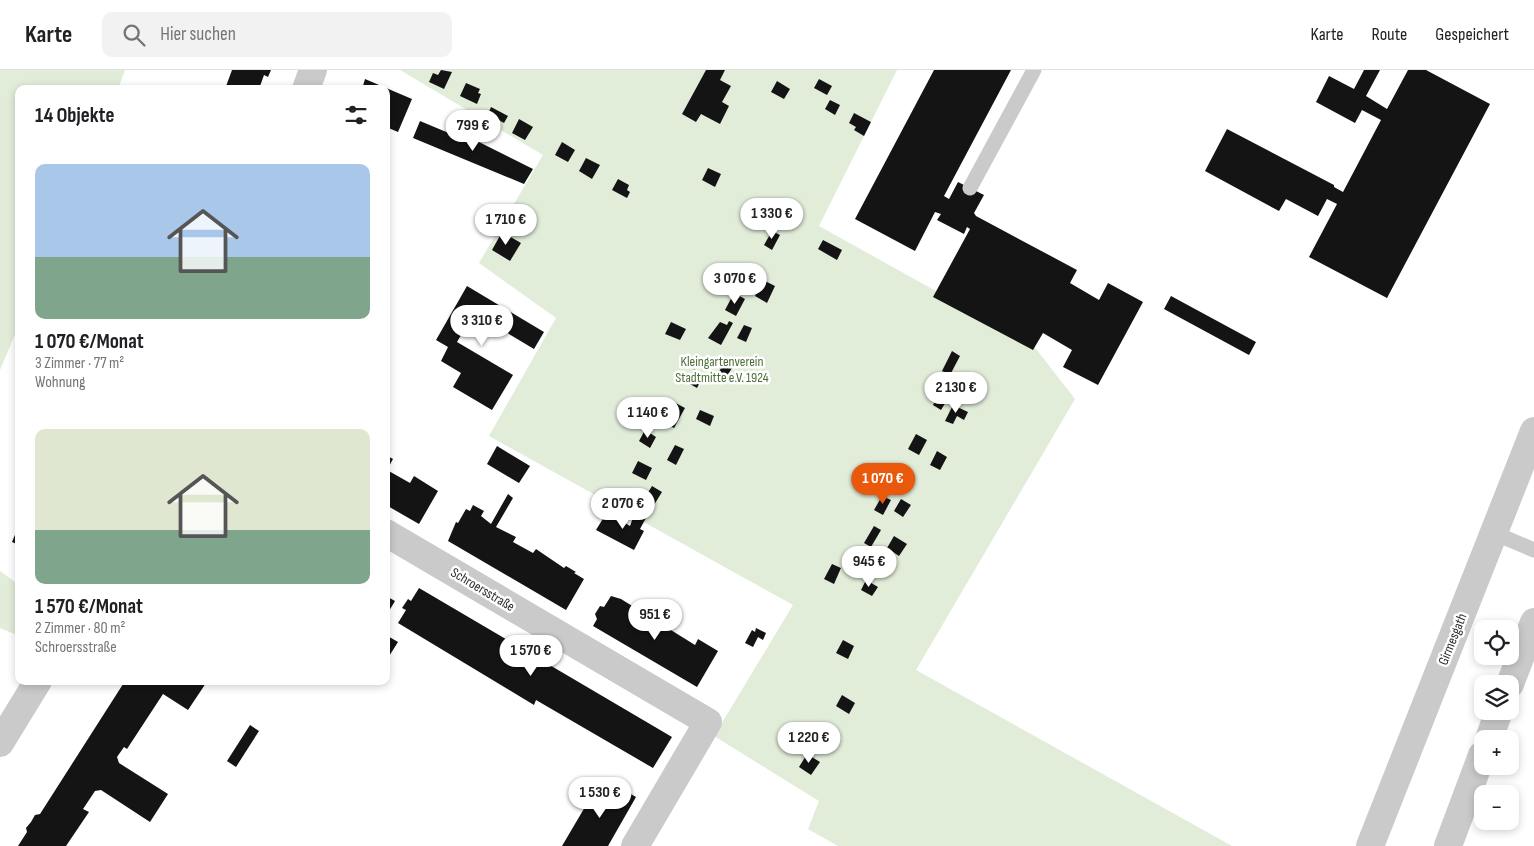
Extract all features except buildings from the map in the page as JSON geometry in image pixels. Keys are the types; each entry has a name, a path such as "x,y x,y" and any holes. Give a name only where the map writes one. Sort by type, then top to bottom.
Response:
{"street":[{"path":"308,85 314,70"},
{"name":"Girmesgath","path":"1370,846 1494,533 1531,447"},
{"name":"Schroersstraße","path":"390,535 708,722 635,846"},
{"path":"1513,675 1534,622"},
{"path":"0,743 36,685"},
{"path":"1448,846 1475,775"}],"lane":[{"path":"970,188 1034,70"},
{"path":"1494,533 1534,550"}],"green space":[{"path":"0,70 125,70 119,85 15,85 15,334 0,370"},
{"name":"Kleingartenverein Stadtmitte e.V. 1924","path":"400,70 897,70 819,226 1033,345 1075,399 916,670 1232,846 838,846 808,829 819,801 714,736 793,605 489,436 556,318 479,263 543,155"},
{"path":"0,571 15,582 15,634 0,628"}]}
